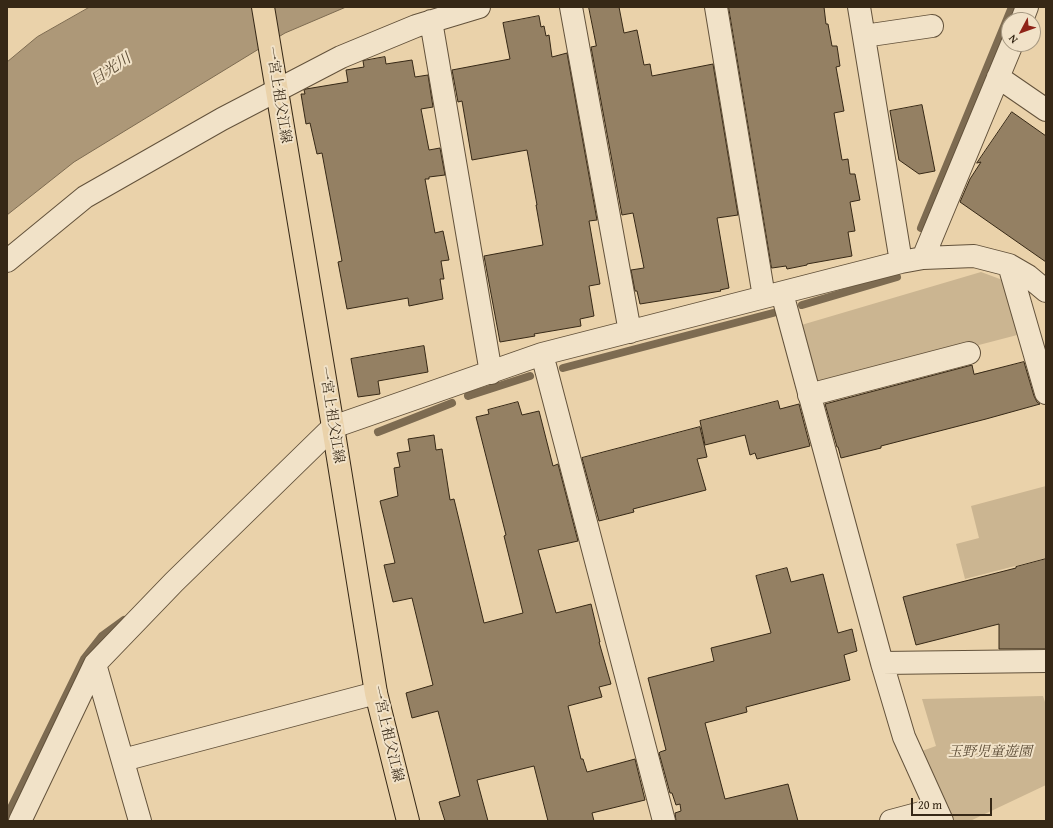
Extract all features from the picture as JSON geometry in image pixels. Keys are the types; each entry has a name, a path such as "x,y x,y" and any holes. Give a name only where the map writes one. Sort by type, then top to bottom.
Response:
{"main road":[{"name":"一宮上祖父江線","path":"263,7 376,694 408,821"}],"street":[{"path":"7,261 85,197 222,118 276,84 416,26 479,7"},
{"path":"571,7 630,332"},
{"path":"716,7 773,295 809,395 882,663 904,737 939,815 891,821"},
{"path":"859,7 901,262"},
{"path":"431,21 491,372"},
{"path":"864,36 932,26"},
{"path":"923,258 1009,52"},
{"path":"998,77 1046,110"},
{"path":"20,821 95,664 174,582 333,427 542,354 901,262 923,258 974,256 1008,265 1028,276 1046,291"},
{"path":"1008,265 1046,393"},
{"path":"809,395 969,353"},
{"path":"542,354 664,821"},
{"path":"882,663 1046,661"},
{"path":"95,664 140,821"},
{"path":"123,760 376,694"}],"green space":[{"path":"981,272 1008,282 1021,334 814,388 798,326"},
{"path":"1046,486 1046,558 965,579 956,544 979,538 971,506"},
{"name":"玉野児童遊園","path":"1043,696 1046,705 1046,785 970,821 951,821 919,752 936,746 922,699"}],"water":[{"name":"日光川","path":"90,7 346,7 285,33 74,162 7,215 7,62 37,37"}],"building":[{"path":"589,7 619,7 624,33 637,30 644,65 650,64 652,76 713,64 738,215 717,218 729,288 720,290 721,291 640,304 637,291 635,291 631,270 644,268 633,213 622,215 591,47 596,46"},
{"path":"729,7 824,7 826,24 828,24 832,46 837,46 840,66 836,67 844,111 834,113 842,160 848,159 850,174 855,174 860,200 850,202 855,231 848,232 852,256 787,269 786,266 772,268"},
{"path":"539,16 541,27 544,26 546,36 549,35 552,57 567,53 597,220 589,221 600,284 589,286 594,316 580,319 581,326 534,334 535,336 500,342 484,256 543,245 537,205 527,150 472,160 462,101 458,102 452,70 510,59 503,23"},
{"path":"385,57 386,64 412,60 415,77 428,75 433,107 421,109 429,150 440,148 445,175 425,179 435,233 443,231 449,260 441,261 444,279 440,279 443,299 409,306 408,298 347,309 338,262 342,261 322,153 317,154 310,123 306,124 301,94 305,94 304,90 306,89 348,82 346,70 364,67 363,61"},
{"path":"922,105 935,171 919,174 899,160 890,111"},
{"path":"1012,112 1046,136 1046,262 960,202 970,179 981,162 977,163"},
{"path":"424,346 428,372 378,381 380,394 358,397 351,359"},
{"path":"1024,362 1034,396 1040,404 841,458 825,404 972,365 974,374"},
{"path":"778,401 780,409 799,404 810,446 757,459 755,453 750,455 745,435 705,445 700,421"},
{"path":"518,402 522,415 539,411 553,466 558,464 578,541 538,550 556,613 591,604 599,642 611,684 599,687 602,697 568,706 581,759 583,759 587,772 635,759 645,800 592,813 594,821 548,821 534,766 477,780 488,821 445,821 439,802 460,796 438,711 412,718 406,693 433,685 412,598 393,602 384,565 395,563 380,501 398,496 394,468 400,467 397,453 410,451 408,439 434,435 436,450 442,449 450,500 454,499 484,623 523,613 504,536 506,535 476,417 489,414 488,410"},
{"path":"700,427 707,457 697,459 706,490 633,509 634,512 599,521 582,458"},
{"path":"1046,559 1046,649 999,649 999,624 916,645 903,597"},
{"path":"787,568 791,582 823,574 838,633 852,629 857,651 844,655 850,680 746,707 747,712 705,723 725,799 788,784 798,821 676,821 675,813 681,811 680,804 676,805 672,793 670,793 659,753 666,750 648,678 714,661 711,648 771,633 756,576"}],"waterway":[{"path":"921,228 1012,7"},
{"path":"802,305 897,277"},
{"path":"563,368 773,313"},
{"path":"468,396 530,376"},
{"path":"378,432 452,403"},
{"path":"7,816 84,659 102,636 124,620"}]}
